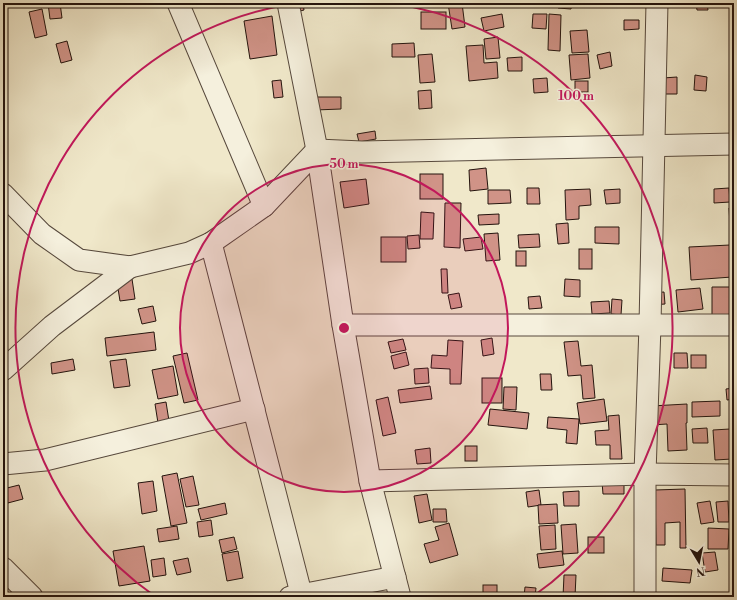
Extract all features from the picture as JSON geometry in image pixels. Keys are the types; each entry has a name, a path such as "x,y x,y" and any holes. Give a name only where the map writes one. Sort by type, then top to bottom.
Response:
{"street":[{"path":"178,3 264,206"},
{"path":"288,3 317,150 343,324 370,481 400,597"},
{"path":"645,597 644,474 650,325 657,3"},
{"path":"3,194 42,234 80,260 130,267 189,252 211,243 264,206 317,150 362,152 734,144"},
{"path":"211,243 254,409 298,596 395,577"},
{"path":"3,370 52,326 130,267"},
{"path":"343,324 734,325"},
{"path":"3,464 45,460 254,409"},
{"path":"370,481 644,474 734,475"},
{"path":"3,568 32,597"},
{"path":"3,585 23,597"}],"building":[{"path":"48,3 60,3 62,18 50,19"},
{"path":"290,3 303,3 304,10 292,13"},
{"path":"448,3 462,3 465,27 452,29"},
{"path":"558,3 572,3 571,9 558,8"},
{"path":"696,3 707,3 708,10 697,10"},
{"path":"42,9 47,35 35,38 29,12"},
{"path":"421,12 446,12 446,29 421,29"},
{"path":"502,14 504,27 484,31 481,18"},
{"path":"533,14 547,14 546,29 532,28"},
{"path":"549,14 561,15 560,51 548,50"},
{"path":"272,16 277,55 250,59 244,21"},
{"path":"624,20 639,20 639,29 624,30"},
{"path":"587,30 589,52 572,53 570,31"},
{"path":"498,37 500,58 486,59 484,39"},
{"path":"67,41 72,60 61,63 56,44"},
{"path":"414,43 415,57 392,57 392,44"},
{"path":"483,45 484,63 497,62 498,78 469,81 466,46"},
{"path":"610,52 612,66 600,69 597,55"},
{"path":"432,54 435,82 420,83 418,55"},
{"path":"588,54 590,78 571,80 569,55"},
{"path":"522,57 522,71 508,71 507,58"},
{"path":"695,75 707,77 706,91 694,90"},
{"path":"677,77 677,94 664,94 663,78"},
{"path":"547,78 548,92 534,93 533,79"},
{"path":"281,80 283,97 274,98 272,81"},
{"path":"575,81 588,81 588,92 575,92"},
{"path":"431,90 432,108 419,109 418,91"},
{"path":"315,97 341,97 341,109 315,110"},
{"path":"375,131 376,139 359,142 357,134"},
{"path":"486,168 488,189 470,191 469,170"},
{"path":"420,174 443,174 443,199 420,199"},
{"path":"366,179 369,204 344,208 340,182"},
{"path":"527,188 539,188 540,204 527,204"},
{"path":"729,188 730,202 714,203 714,189"},
{"path":"590,189 591,205 579,206 579,219 566,220 565,190"},
{"path":"620,189 620,203 606,204 604,190"},
{"path":"488,190 510,190 511,203 488,204"},
{"path":"445,203 461,203 460,248 444,247"},
{"path":"729,208 734,208 734,240 731,241"},
{"path":"421,212 434,213 433,239 420,239"},
{"path":"499,214 499,224 479,225 478,215"},
{"path":"568,223 569,243 558,244 556,224"},
{"path":"595,227 619,227 619,244 595,243"},
{"path":"498,233 500,260 486,261 484,234"},
{"path":"539,234 540,247 519,248 518,235"},
{"path":"419,235 420,248 408,249 407,236"},
{"path":"381,237 406,237 406,262 381,262"},
{"path":"481,237 483,249 465,251 463,239"},
{"path":"730,245 732,277 691,280 689,247"},
{"path":"579,249 592,249 592,269 579,269"},
{"path":"516,251 526,251 526,266 516,266"},
{"path":"441,269 447,269 448,293 442,293"},
{"path":"132,279 135,299 120,301 117,282"},
{"path":"565,279 580,280 580,297 564,296"},
{"path":"712,287 731,287 731,317 712,318"},
{"path":"700,288 703,309 678,312 676,290"},
{"path":"664,292 665,304 651,305 650,293"},
{"path":"459,293 462,307 451,309 448,295"},
{"path":"540,296 542,308 529,309 528,297"},
{"path":"612,299 622,300 621,315 611,314"},
{"path":"609,301 610,313 592,314 591,302"},
{"path":"153,306 156,321 142,324 138,309"},
{"path":"154,332 156,350 107,356 105,338"},
{"path":"492,338 494,354 483,356 481,340"},
{"path":"734,338 734,354 733,354"},
{"path":"403,339 406,350 391,353 388,342"},
{"path":"448,340 463,341 461,384 450,384 450,369 431,368 432,355 447,356"},
{"path":"578,341 581,366 592,365 595,398 583,399 581,375 568,376 564,342"},
{"path":"406,352 409,365 394,369 391,356"},
{"path":"187,353 198,400 184,403 173,356"},
{"path":"674,353 687,353 688,368 674,368"},
{"path":"691,355 706,355 706,368 691,368"},
{"path":"73,359 75,370 52,374 51,363"},
{"path":"126,359 130,386 114,388 110,361"},
{"path":"173,366 178,395 158,399 152,370"},
{"path":"428,368 429,383 415,384 414,369"},
{"path":"540,374 551,374 552,390 541,390"},
{"path":"482,378 502,378 502,403 482,403"},
{"path":"430,386 432,399 400,403 398,390"},
{"path":"504,387 517,387 516,410 503,409"},
{"path":"734,388 734,399 727,400 726,389"},
{"path":"388,397 396,433 383,436 376,400"},
{"path":"604,399 607,421 580,424 577,403"},
{"path":"720,401 720,416 692,417 692,402"},
{"path":"166,402 169,421 158,423 155,404"},
{"path":"687,404 687,450 668,451 667,424 652,425 651,406"},
{"path":"490,409 529,413 527,429 488,425"},
{"path":"619,415 622,459 610,459 610,445 596,445 595,431 609,430 608,416"},
{"path":"548,417 579,419 577,444 566,443 567,430 547,428"},
{"path":"731,417 734,417 734,432 732,432"},
{"path":"707,428 708,443 693,443 692,429"},
{"path":"730,429 732,459 715,460 713,430"},
{"path":"465,446 477,446 477,461 465,461"},
{"path":"430,448 431,463 417,464 415,450"},
{"path":"177,473 187,523 171,526 162,476"},
{"path":"193,476 199,505 186,507 180,479"},
{"path":"153,481 157,511 142,514 138,483"},
{"path":"624,481 624,494 603,494 602,482"},
{"path":"19,485 23,499 4,504 3,489"},
{"path":"685,489 686,548 680,548 680,522 665,523 665,545 656,545 655,490"},
{"path":"539,490 541,505 528,507 526,492"},
{"path":"579,491 579,506 564,506 563,492"},
{"path":"427,494 432,520 419,523 414,496"},
{"path":"710,501 714,522 701,524 697,503"},
{"path":"728,501 729,522 718,522 716,502"},
{"path":"225,503 227,514 201,520 198,509"},
{"path":"557,504 558,523 539,524 538,505"},
{"path":"733,507 734,532 732,532"},
{"path":"433,509 446,509 447,522 433,522"},
{"path":"211,520 213,535 199,537 197,522"},
{"path":"449,523 458,555 430,563 424,544 439,540 435,527"},
{"path":"576,524 578,553 563,554 561,525"},
{"path":"555,525 556,549 541,550 539,526"},
{"path":"177,526 179,539 159,542 157,529"},
{"path":"708,528 729,529 728,549 708,549"},
{"path":"234,537 237,549 222,553 219,540"},
{"path":"588,537 604,537 604,553 588,553"},
{"path":"144,546 150,581 119,586 113,551"},
{"path":"238,551 243,578 227,581 222,554"},
{"path":"562,551 564,565 539,568 537,554"},
{"path":"715,552 718,570 705,572 702,553"},
{"path":"164,558 166,575 153,577 151,560"},
{"path":"188,558 191,572 177,575 173,561"},
{"path":"663,568 692,570 690,583 662,581"},
{"path":"564,575 576,575 575,597 563,597"},
{"path":"483,585 497,585 497,597 483,597"},
{"path":"525,587 536,588 535,597 524,597"}]}
